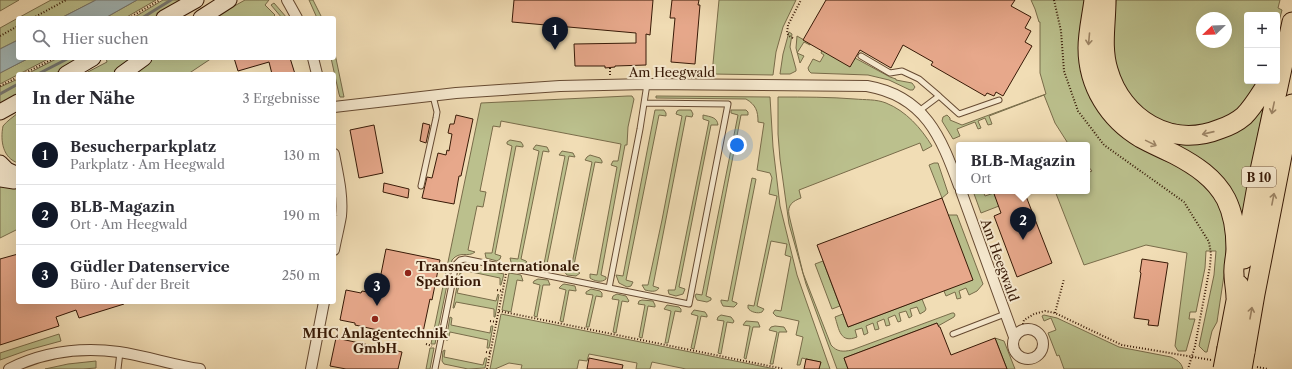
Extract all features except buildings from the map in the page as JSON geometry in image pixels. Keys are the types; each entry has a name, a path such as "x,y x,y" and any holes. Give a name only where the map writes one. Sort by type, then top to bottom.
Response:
{"highway":[{"path":"1104,1 1104,42 1108,70 1121,99 1134,113 1149,125 1163,131 1180,135 1194,136 1214,132 1232,124 1243,116 1259,97 1267,84"},
{"path":"1104,1 1090,34 1088,48 1089,64 1093,80 1101,98 1116,120 1141,138 1192,163 1203,171 1219,187 1231,209 1234,226 1236,249 1234,273 1236,298"},
{"name":"B 10","path":"1238,356 1236,298 1281,62 1292,22"},
{"name":"B 10","path":"1223,369 1238,356 1256,287 1292,104"}],"main road":[{"path":"168,16 196,0"},
{"path":"204,16 229,0"},
{"path":"69,72 90,60"},
{"path":"125,72 141,60"},
{"path":"0,112 16,103"},
{"path":"0,163 7,170 16,174"},
{"path":"0,179 16,180"}],"street":[{"path":"286,0 296,16"},
{"path":"314,60 316,72"},
{"name":"Am Heegwald","path":"336,107 433,96 560,86 647,84 867,86 877,88 897,96 925,116 947,153 956,178"},
{"path":"336,163 340,182 341,199 336,239"},
{"name":"Am Heegwald","path":"962,194 1005,314 1017,334"},
{"path":"311,369 324,304"},
{"path":"9,369 41,357 72,350 96,350 120,352 180,367 200,369"}],"lane":[{"path":"861,56 890,73 902,71 919,80 959,114 999,100"},
{"path":"609,288 645,103 647,84"},
{"path":"421,186 437,112 433,96"},
{"path":"919,111 939,96"},
{"path":"435,369 456,264 460,260 465,259 508,266 689,304 728,104 645,103"},
{"path":"953,334 1005,314"},
{"path":"118,369 120,352"}],"path":[{"path":"37,16 66,0"},
{"path":"132,16 160,0"},
{"path":"793,38 787,33 788,25 801,0"},
{"path":"0,36 16,27"},
{"path":"27,72 51,60"},
{"path":"0,86 16,78"},
{"path":"1188,369 1192,357 1210,266 1211,254 1209,242"},
{"path":"487,369 508,266"},
{"path":"1055,313 1064,279"},
{"path":"497,290 503,291"},
{"path":"499,311 574,325 784,369"},
{"path":"1017,334 1024,320 1045,311 1055,313 1122,345 1207,359"},
{"path":"490,321 497,322"},
{"path":"426,344 431,346"},
{"path":"486,352 491,353"}],"green space":[{"path":"0,0 19,0 0,11"},
{"path":"51,0 96,0 65,16 22,16"},
{"path":"137,0 156,0 128,16 109,16"},
{"path":"163,0 186,0 158,16 136,16"},
{"path":"245,0 269,0 265,5 275,15 274,16 217,16"},
{"path":"309,0 313,0 321,16 316,16"},
{"path":"719,0 796,0 783,27 776,52 773,75 712,74"},
{"path":"1031,0 1087,0 1084,66 1080,67 1090,98 1105,120 1125,139 1145,151 1181,168 1207,186 1222,211 1227,239 1224,275 1217,322 1212,331 1207,352 1199,346 1214,275 1216,251 1206,251 1205,268 1196,312 1190,312 1189,319 1195,319 1186,351 1178,351 1175,346 1187,253 1146,245 1084,265 1056,194 1090,194 1090,172 1092,171 1090,169 1090,142 1067,142 1055,123 1044,95 989,116 992,124 988,125 985,118 978,121 981,128 978,129 975,122 957,129 960,136 953,139 942,121 943,117 947,115 950,120 962,125 1046,94 1040,73 1040,22"},
{"path":"1116,0 1280,0 1278,8 1282,10 1280,18 1280,12 1244,12 1244,84 1260,84 1258,88 1230,118 1197,128 1156,121 1128,99 1112,57"},
{"path":"274,3 285,16 280,16 271,5"},
{"path":"16,19 16,41 0,49 0,28"},
{"path":"789,32 792,34 790,47 796,71 790,74 780,74 783,54"},
{"path":"797,36 811,44 810,45 804,42 797,53 796,48"},
{"path":"822,50 855,58 896,80 912,83 915,87 913,90 910,90 889,80 868,75 811,73 808,68 813,59 820,62 824,55 821,53"},
{"path":"797,53 804,56 800,63"},
{"path":"336,59 344,97 340,97 336,80 336,72 334,72 331,60 336,60"},
{"path":"25,60 46,60 23,72 16,72 16,76 0,84 0,73"},
{"path":"54,60 79,60 58,72 31,72"},
{"path":"106,60 130,60 115,72 88,72 107,62"},
{"path":"150,60 209,60 191,72 134,72"},
{"path":"1103,74 1175,140 1264,104 1240,226 1235,210 1172,149"},
{"path":"16,80 16,95 0,104 0,87"},
{"path":"632,96 634,99 628,127 627,145 625,145 601,275 606,277 606,279 596,281 590,278 590,274 597,275 617,167 611,165 613,161 618,161 621,144 501,121 500,127 493,126 480,191 486,192 483,207 477,206 468,250 475,252 472,254 458,255 452,260 435,344 431,344 481,103"},
{"path":"656,96 770,97 773,147 780,206 797,275 830,369 819,369 820,362 802,358 800,365 797,365 803,337 796,335 799,321 776,316 773,313 775,310 781,311 791,257 785,255 787,244 771,241 757,306 764,309 760,313 756,313 750,311 748,308 748,305 754,306 777,196 769,194 772,178 770,173 757,170 764,123 758,122 757,111 754,106 746,99 656,98"},
{"path":"778,97 836,98 870,100 886,103 906,115 918,127 932,146 923,151 920,143 799,190 801,198 793,202 790,206 789,215 803,273 831,345 840,351 852,350 952,313 955,315 954,317 938,326 937,323 844,358 848,369 837,369 806,284 789,224 780,159"},
{"path":"655,110 664,110 666,116 659,115 626,280 633,282 631,286 627,287 619,283 616,275 623,276"},
{"path":"679,110 691,110 693,114 692,117 686,116 653,286 659,288 655,291 649,291 645,290 642,285 648,285 662,220 682,116 676,114"},
{"path":"731,110 746,110 748,115 741,115 706,296 711,298 711,300 707,302 697,300 695,296 696,294 702,295 738,115 731,113"},
{"path":"16,115 16,162 6,153 2,143 3,126"},
{"path":"703,115 715,119 718,125 711,125 679,287 685,289 683,294 676,296 669,294 668,290 675,290 709,121 703,119"},
{"path":"510,140 521,142 523,147 516,146 495,254 501,256 497,261 486,258 485,253 492,253 512,146 507,144"},
{"path":"536,145 547,147 549,152 543,151 521,259 527,262 523,265 512,263 510,258 518,259 539,151 533,149"},
{"path":"562,151 573,153 575,157 569,156 547,264 554,266 550,271 539,269 537,265 538,263 544,264 565,156 559,155"},
{"path":"590,155 600,158 602,163 595,162 573,270 580,273 576,276 567,275 563,270 564,268 571,269 592,162 585,160"},
{"path":"938,163 948,193 942,198 929,165"},
{"path":"752,178 756,179 732,301 737,304 734,307 723,306 721,300 728,301"},
{"path":"0,184 16,188 16,230 0,238"},
{"path":"974,194 984,194 985,196 994,194 999,206 981,213"},
{"path":"948,215 957,215 983,284 977,291 969,295 966,288 959,291 961,298 957,299 955,292 946,296 944,291"},
{"path":"823,261 840,306 832,309 815,264"},
{"path":"466,265 473,265 473,268 504,274 501,285 500,278 462,270 459,276 462,267"},
{"path":"509,273 521,275 523,281 517,280 511,312 502,310"},
{"path":"538,279 548,280 550,285 543,285 537,317 534,316 540,285 533,283"},
{"path":"564,284 575,286 576,291 569,290 563,322 560,321 566,290 559,288"},
{"path":"457,286 459,286 457,293 496,301 498,294 495,317 494,309 456,302 453,308"},
{"path":"591,289 600,291 602,293 602,297 596,296 589,327 586,327 593,295 586,294 586,292"},
{"path":"617,294 626,296 629,301 622,301 616,333 613,332 619,300 612,299 613,296"},
{"path":"922,299 926,309 920,314 917,307 910,309 912,316 909,318 906,311 899,313 901,321 898,322 895,315 888,318 890,325 886,326 884,319 877,322 879,329 875,330 873,323 866,326 868,333 864,335 862,328 855,330 857,337 851,339 847,339 841,334 835,317 843,314 848,327"},
{"path":"639,301 653,301 655,307 648,306 642,338 639,337 645,305 638,304"},
{"path":"667,305 679,307 681,312 675,311 668,343 665,343 671,311 664,309"},
{"path":"694,310 705,312 707,317 701,316 694,349 691,348 698,316 691,314"},
{"path":"501,314 775,369 686,369 652,362 650,369 636,369 637,363 589,354 587,361 579,360 577,369 521,369 522,365 509,363 495,369 490,369"},
{"path":"721,315 731,317 734,321 733,323 727,322 721,354 718,353 724,321 717,320"},
{"path":"1044,315 1057,318 1119,347 1171,357 1181,365 1183,369 1064,369 1048,333 1056,330 1051,318 1044,321 1042,316"},
{"path":"450,317 452,318 451,325 490,333 491,326 493,326 489,348 487,348 488,340 450,332 448,340 446,340"},
{"path":"746,321 758,322 760,327 753,327 746,359 744,358 750,326 743,325"},
{"path":"771,327 784,327 787,332 779,332 773,364 770,364 777,332 769,330"},
{"path":"59,334 61,341 28,350 0,360 0,353"},
{"path":"995,338 1004,341 1015,369 1007,369"},
{"path":"430,348 434,348 430,369 426,369"},
{"path":"445,350 444,357 483,365 485,358 487,358 485,368 468,369 444,364 442,361 443,351"},
{"path":"96,361 96,368 45,369 68,364"}],"water":[{"path":"96,0 137,0 109,16 65,16"},
{"path":"16,41 16,60 25,60 0,73 0,49"}],"waterway":[{"path":"145,16 171,0"},
{"path":"42,72 65,60"},
{"path":"0,94 16,85"}],"place":[{"name":"Besucherparkplatz","path":"555,50"},
{"name":"BLB-Magazin","path":"1023,240"},
{"name":"Transneu Internationale Spedition","path":"408,273"},
{"name":"Güdler Datenservice","path":"377,306"},
{"name":"MHC Anlagentechnik GmbH","path":"375,319"}]}
